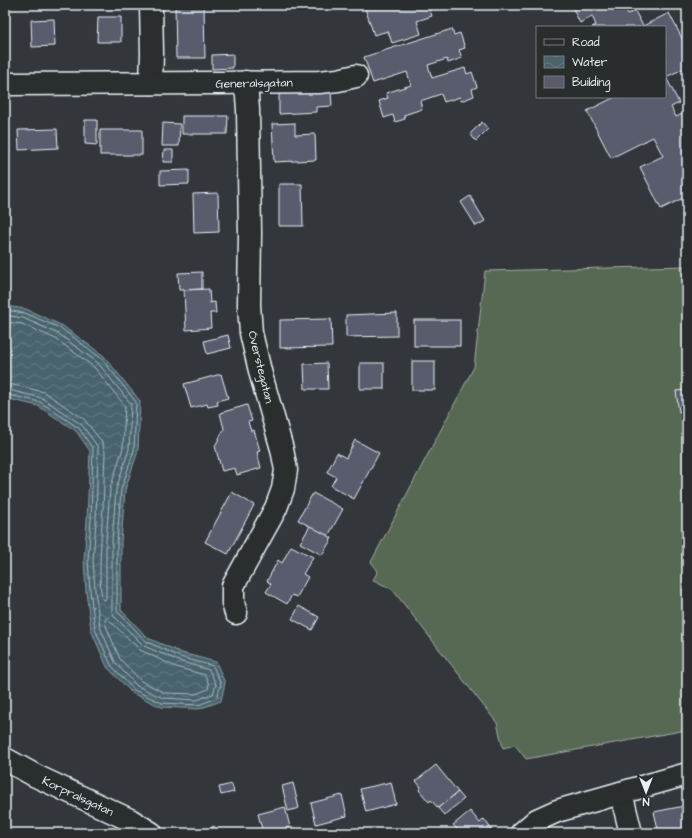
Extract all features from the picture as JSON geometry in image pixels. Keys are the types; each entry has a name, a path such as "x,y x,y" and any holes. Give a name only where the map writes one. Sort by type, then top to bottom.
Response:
{"street":[{"path":"151,5 151,83"},
{"name":"Generalsgatan","path":"5,84 319,82 356,76"},
{"name":"Överstegatan","path":"236,612 233,603 233,586 276,508 283,489 286,470 282,449 251,333 249,305 250,225 248,110 246,82"},
{"name":"Korpralsgatan","path":"5,759 36,776 130,820 151,833"},
{"path":"522,833 537,820 557,811 687,774"},
{"path":"621,793 631,833"}],"green space":[{"path":"687,266 687,730 526,759 515,745 503,748 497,723 392,589 373,580 378,571 371,562 474,367 485,271"}],"water":[{"path":"5,306 26,309 63,326 104,356 140,401 138,451 125,490 121,542 121,610 148,638 182,653 216,662 225,683 221,701 199,709 161,707 132,693 107,667 91,630 86,591 84,560 90,451 76,431 38,406 5,398"}],"building":[{"path":"105,5 133,5 133,8 105,8"},
{"path":"175,5 204,5 205,58 176,58"},
{"path":"364,5 428,5 432,16 417,21 421,34 392,43 388,31 374,35"},
{"path":"571,5 624,5 628,14 635,11 643,26 594,26 596,25 592,16 580,23"},
{"path":"669,13 687,48 687,67 666,77 666,26 643,26"},
{"path":"98,17 121,17 121,42 97,42"},
{"path":"54,19 55,46 32,47 31,20"},
{"path":"452,29 454,35 460,33 465,48 459,50 462,58 448,63 447,59 428,65 432,78 465,68 467,74 472,72 477,87 472,89 474,96 461,101 460,97 444,102 441,94 420,101 422,109 404,115 405,119 395,122 393,115 384,118 379,101 388,98 386,93 411,85 407,72 373,83 364,57"},
{"path":"233,54 233,68 212,69 212,55"},
{"path":"666,77 679,103 671,107 676,117 687,112 687,196 661,209 640,167 663,156 653,137 611,158 587,111 613,98 666,98"},
{"path":"331,91 332,106 316,107 316,112 279,114 279,93"},
{"path":"182,116 228,116 227,134 182,134"},
{"path":"85,120 97,120 97,145 85,144"},
{"path":"482,122 488,129 476,141 470,134"},
{"path":"163,123 180,124 179,146 162,146"},
{"path":"295,123 295,135 315,134 316,160 274,162 272,124"},
{"path":"57,129 58,148 19,150 18,130"},
{"path":"100,130 142,130 142,155 100,155"},
{"path":"164,150 173,150 173,162 163,162"},
{"path":"189,170 189,184 160,185 160,171"},
{"path":"279,184 302,184 303,226 279,226"},
{"path":"218,193 219,232 194,233 193,194"},
{"path":"470,196 485,221 476,226 461,202"},
{"path":"202,272 202,289 179,290 178,273"},
{"path":"209,289 210,303 215,302 216,313 210,313 211,328 186,330 184,290"},
{"path":"397,313 397,336 346,337 346,315"},
{"path":"331,319 332,347 280,348 280,320"},
{"path":"414,320 460,320 460,346 414,346"},
{"path":"228,335 231,348 207,354 204,341"},
{"path":"412,361 435,361 435,390 412,390"},
{"path":"327,363 328,389 305,389 304,364"},
{"path":"360,363 384,363 384,389 360,389"},
{"path":"221,374 228,398 217,401 218,405 208,407 207,404 191,408 184,384"},
{"path":"687,390 687,411 679,412 676,391"},
{"path":"247,405 252,421 248,422 251,431 254,430 260,451 257,452 261,468 237,475 235,468 222,471 215,446 224,429 220,413"},
{"path":"355,440 379,453 354,499 331,486 336,477 327,472 337,453 346,458"},
{"path":"232,492 254,505 228,554 205,542"},
{"path":"313,493 343,509 328,536 298,520"},
{"path":"310,526 332,538 322,555 300,543"},
{"path":"291,546 313,557 303,574 308,577 297,597 292,595 287,604 266,592 271,584 267,581 278,560 282,563"},
{"path":"299,606 319,617 312,630 292,619"},
{"path":"436,765 458,792 438,808 431,800 429,802 419,790 421,787 416,781"},
{"path":"391,782 396,804 366,812 360,789"},
{"path":"293,783 299,808 288,811 282,786"},
{"path":"232,784 234,792 221,795 219,787"},
{"path":"458,792 464,799 444,815 438,808"},
{"path":"342,795 347,816 316,824 311,803"},
{"path":"684,806 687,819 687,833 659,833 654,812"},
{"path":"285,807 290,827 263,833 258,814"},
{"path":"470,811 480,823 484,819 492,830 488,833 455,833 454,832 457,829 453,825"},
{"path":"213,826 222,833 207,833"},
{"path":"606,830 606,833 591,833"}]}
